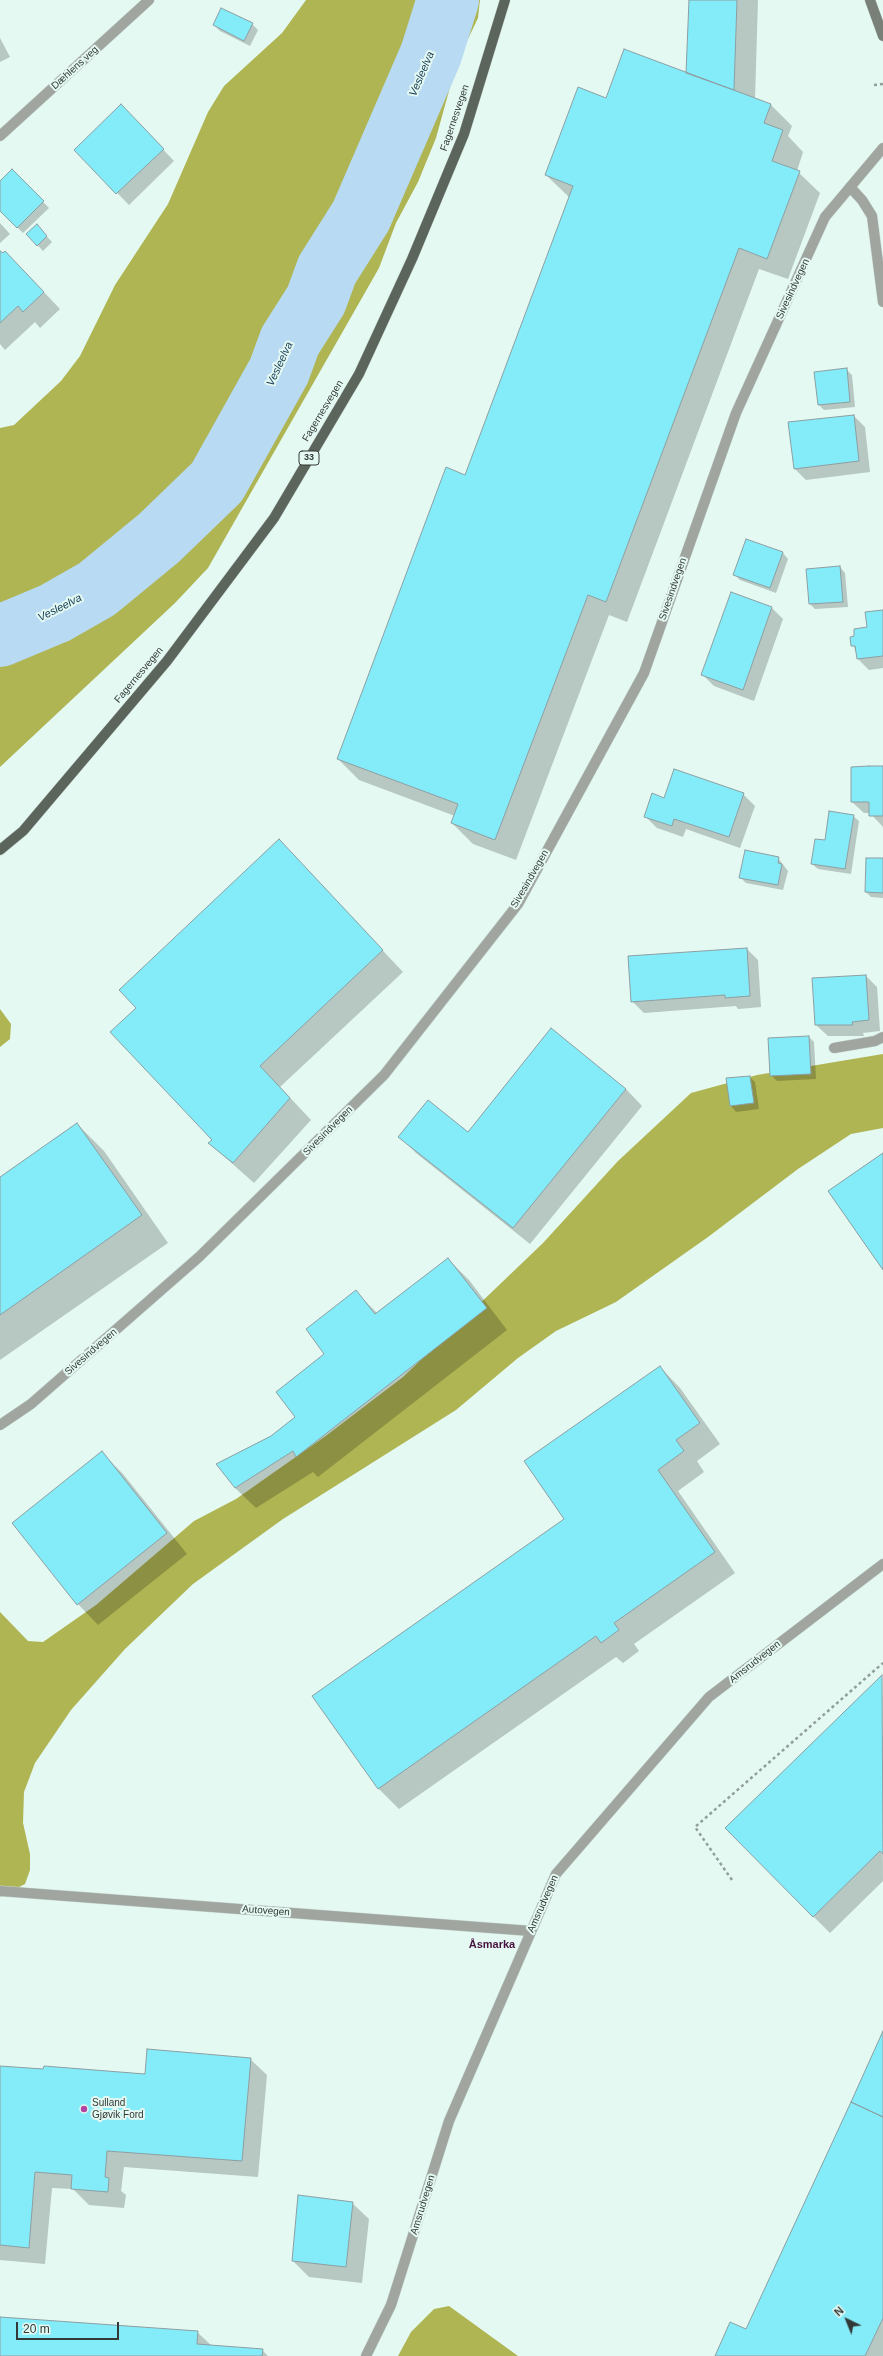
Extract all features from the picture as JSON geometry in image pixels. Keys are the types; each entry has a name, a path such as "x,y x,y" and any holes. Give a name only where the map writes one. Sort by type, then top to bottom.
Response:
{"main road":[{"name":"Fagernesvegen","path":"0,850 23,831 167,661 274,518 359,374 412,259 464,134 505,0"},
{"path":"870,0 883,36"}],"street":[{"name":"Dæhlens veg","path":"1,134 149,0"},
{"name":"Sivesindvegen","path":"0,1425 31,1404 199,1257 384,1075 518,904 644,673 736,413 826,217 883,148"},
{"path":"850,187 862,200 872,216 883,302"},
{"path":"834,1048 875,1041 883,1037"},
{"name":"Amsrudvegen","path":"366,2356 391,2305 449,2121 556,1874 709,1697 883,1564"},
{"name":"Autovegen","path":"0,1891 531,1931"}],"path":[{"path":"874,85 883,84"},
{"path":"732,1880 695,1827 883,1663"}],"green space":[{"path":"306,0 480,0 478,18 457,62 436,138 418,182 396,223 379,268 208,568 175,603 0,767 0,428 14,425 61,381 80,356 115,285 168,204 208,112 224,86 282,33"},
{"path":"0,1009 11,1024 10,1039 0,1047"},
{"path":"883,1054 883,1128 851,1134 798,1169 708,1237 616,1302 556,1331 518,1358 456,1410 283,1519 193,1584 125,1649 71,1710 35,1763 24,1792 23,1823 30,1854 30,1870 25,1884 0,1897 0,1612 28,1641 43,1642 96,1605 194,1521 236,1499 327,1435 403,1377 543,1243 618,1161 691,1093 757,1075"},
{"path":"449,2306 518,2356 398,2356 411,2332 434,2309"}],"building":[{"path":"689,0 737,0 734,90 686,73"},
{"path":"221,8 253,23 244,41 213,25"},
{"path":"624,49 771,104 764,123 783,130 772,161 800,171 767,259 739,248 606,602 588,595 495,840 451,823 458,804 337,759 446,467 465,475 573,186 545,175 578,87 606,98"},
{"path":"121,104 164,149 116,194 74,150"},
{"path":"12,169 44,201 17,228 0,211 0,181"},
{"path":"37,224 47,236 37,246 26,234"},
{"path":"0,251 3,253 5,251 44,292 23,312 18,306 0,323"},
{"path":"847,368 850,402 818,405 814,372"},
{"path":"854,415 859,461 794,469 788,422"},
{"path":"746,539 783,552 770,588 733,575"},
{"path":"840,566 843,602 809,604 806,569"},
{"path":"731,592 772,607 743,690 701,675"},
{"path":"883,610 883,656 857,659 855,646 851,646 850,637 854,636 854,629 867,627 865,612"},
{"path":"883,766 883,816 869,816 869,802 851,802 851,767"},
{"path":"674,769 744,793 729,837 674,819 672,826 644,817 652,793 664,798"},
{"path":"829,811 854,815 845,869 811,864 815,839 825,840"},
{"path":"279,839 383,950 260,1066 290,1098 233,1163 208,1143 212,1140 110,1032 136,1008 119,990"},
{"path":"745,850 779,857 778,863 782,864 778,885 739,878"},
{"path":"866,858 883,858 883,893 865,892"},
{"path":"747,948 750,996 725,998 725,995 631,1002 628,956"},
{"path":"866,975 869,1020 852,1022 853,1025 815,1025 812,978"},
{"path":"551,1028 626,1089 513,1228 398,1137 428,1100 468,1132"},
{"path":"809,1036 811,1074 770,1076 768,1038"},
{"path":"750,1076 754,1103 730,1106 726,1078"},
{"path":"77,1123 142,1215 0,1315 0,1177"},
{"path":"883,1153 883,1270 828,1191"},
{"path":"448,1258 487,1308 296,1457 293,1451 235,1488 216,1464 271,1436 295,1417 276,1392 324,1354 306,1329 356,1290 375,1314"},
{"path":"660,1366 700,1423 676,1440 684,1451 658,1470 715,1552 614,1623 619,1630 601,1643 596,1636 378,1789 312,1696 564,1519 524,1461"},
{"path":"102,1451 167,1533 77,1605 12,1523"},
{"path":"882,1675 883,1854 880,1851 813,1917 725,1828"},
{"path":"883,2031 883,2117 851,2102"},
{"path":"147,2049 251,2058 242,2161 107,2151 105,2177 109,2178 108,2192 71,2189 72,2175 35,2172 29,2248 0,2245 0,2066 43,2069 44,2066 145,2074"},
{"path":"851,2102 883,2117 883,2318 865,2356 715,2356 730,2322 746,2329"},
{"path":"298,2195 353,2202 346,2267 292,2261"},
{"path":"0,2317 198,2331 197,2344 263,2349 262,2356 0,2356"}],"waterway":[{"name":"Vesleelva","path":"0,636 55,613 97,589 159,538 217,482 279,371 290,341 316,300 327,270 361,216 431,54 448,0"}],"place":[{"name":"Sulland Gjøvik Ford","path":"84,2109"}],"district":[{"name":"Åsmarka","path":"492,1945"}]}
